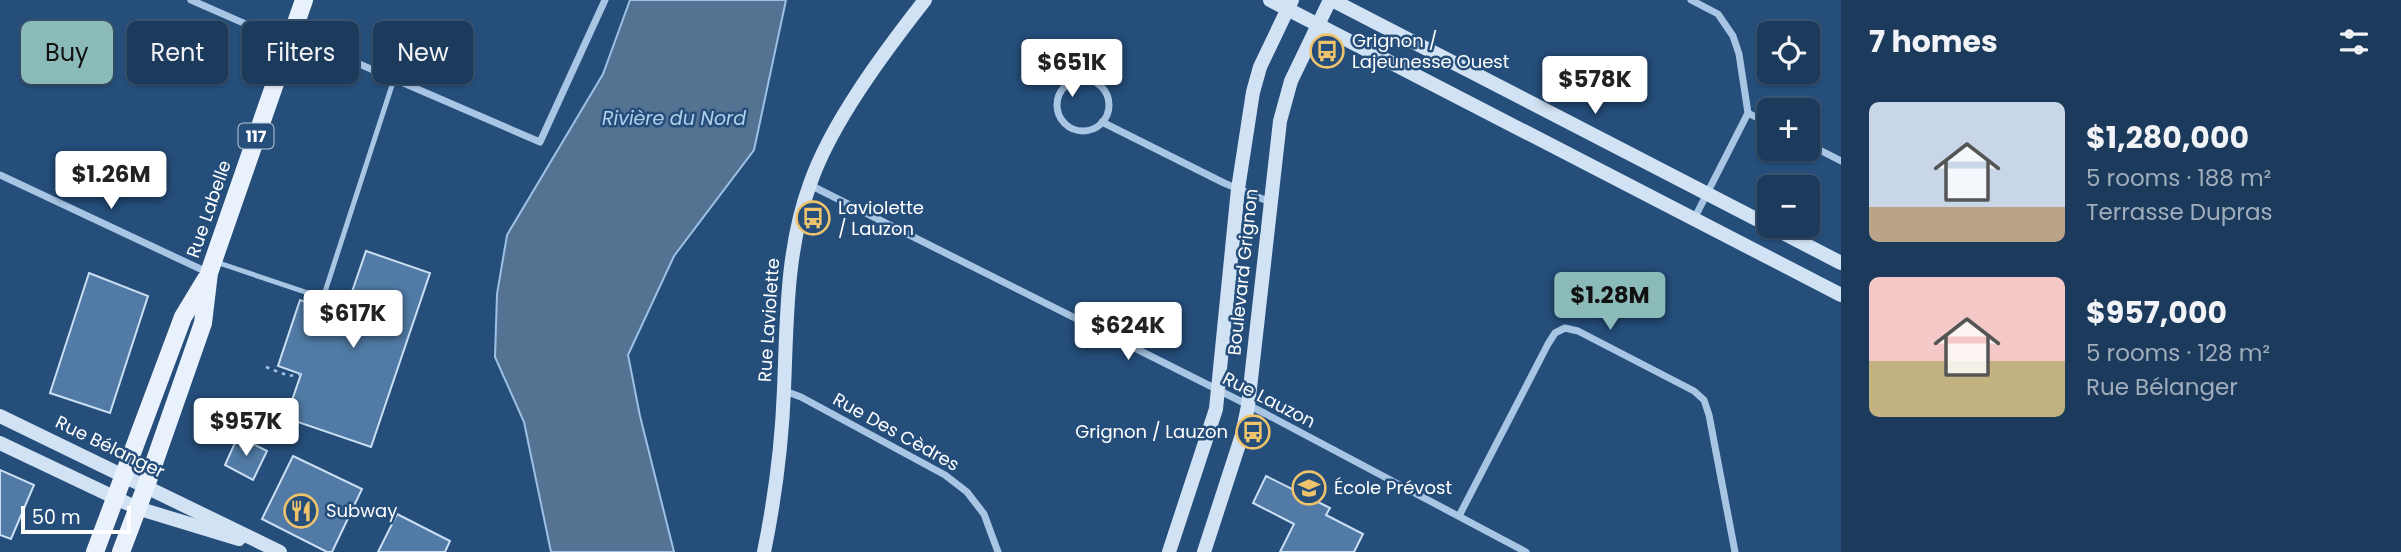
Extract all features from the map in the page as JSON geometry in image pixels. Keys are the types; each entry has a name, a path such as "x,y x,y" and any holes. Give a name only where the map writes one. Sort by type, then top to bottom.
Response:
{"main road":[{"name":"Rue Labelle","path":"297,21 304,0"},
{"name":"Rue Labelle","path":"125,475 183,317 211,267 275,84"},
{"name":"Rue Labelle","path":"146,486 202,323 211,267"},
{"name":"117","path":"95,552 125,475"},
{"name":"117","path":"121,552 146,486"}],"street":[{"path":"191,0 242,22"},
{"path":"406,84 540,142 605,0"},
{"name":"Rue Laviolette","path":"764,552 774,499 784,391 786,300 795,238 809,185 836,129 884,54 925,0"},
{"path":"1270,0 1290,5 1318,25 1841,295"},
{"path":"1331,0 1841,263"},
{"name":"Boulevard Grignon","path":"1204,552 1242,435 1248,406 1284,100 1331,0"},
{"path":"1691,0 1718,14 1733,36 1739,54 1748,113 1694,219"},
{"name":"Boulevard Grignon","path":"1169,552 1216,409 1238,189 1253,92 1260,67 1290,5"},
{"path":"1079,79 1088,79 1098,84 1106,93 1109,102 1102,122 1091,130 1080,131 1062,121 1056,102 1066,85 1079,79"},
{"path":"1748,113 1757,118"},
{"path":"1102,122 1270,202"},
{"path":"1820,150 1841,161"},
{"path":"0,175 211,267"},
{"name":"Rue Lauzon","path":"809,185 1248,406 1526,552"},
{"path":"1459,516 1548,344 1555,333 1565,328 1578,331 1694,391 1704,400 1735,552"},
{"name":"Rue Des Cèdres","path":"784,391 801,397 945,475 967,492 984,514 998,552"},
{"name":"Rue Bélanger","path":"0,416 279,551"},
{"name":"Rue Bélanger","path":"0,443 137,509 279,551"}],"lane":[{"path":"211,267 323,298 392,84"}],"path":[{"path":"266,367 289,376 301,374"}],"water":[{"name":"Rivière du Nord","path":"630,0 786,0 754,150 674,256 628,355 640,416 674,552 551,552 524,422 495,357 497,294 507,235 603,74"}],"building":[{"path":"366,251 430,273 371,447 286,418 301,374 278,366 300,300 344,315"},
{"path":"89,273 148,296 110,413 50,393"},
{"path":"238,436 267,451 253,480 225,465"},
{"path":"293,456 362,489 332,552 327,552 262,519"},
{"path":"0,470 34,485 11,539 0,535"},
{"path":"1266,476 1330,508 1326,515 1363,534 1354,552 1280,552 1294,524 1253,503"},
{"path":"397,514 450,541 445,552 378,552"}],"place":[{"name":"Grignon / Lajeunesse Ouest","path":"1327,51"},
{"name":"Laviolette / Lauzon","path":"813,218"},
{"name":"Grignon / Lauzon","path":"1253,432"},
{"name":"École Prévost","path":"1309,488"},
{"name":"Subway","path":"301,511"}]}
